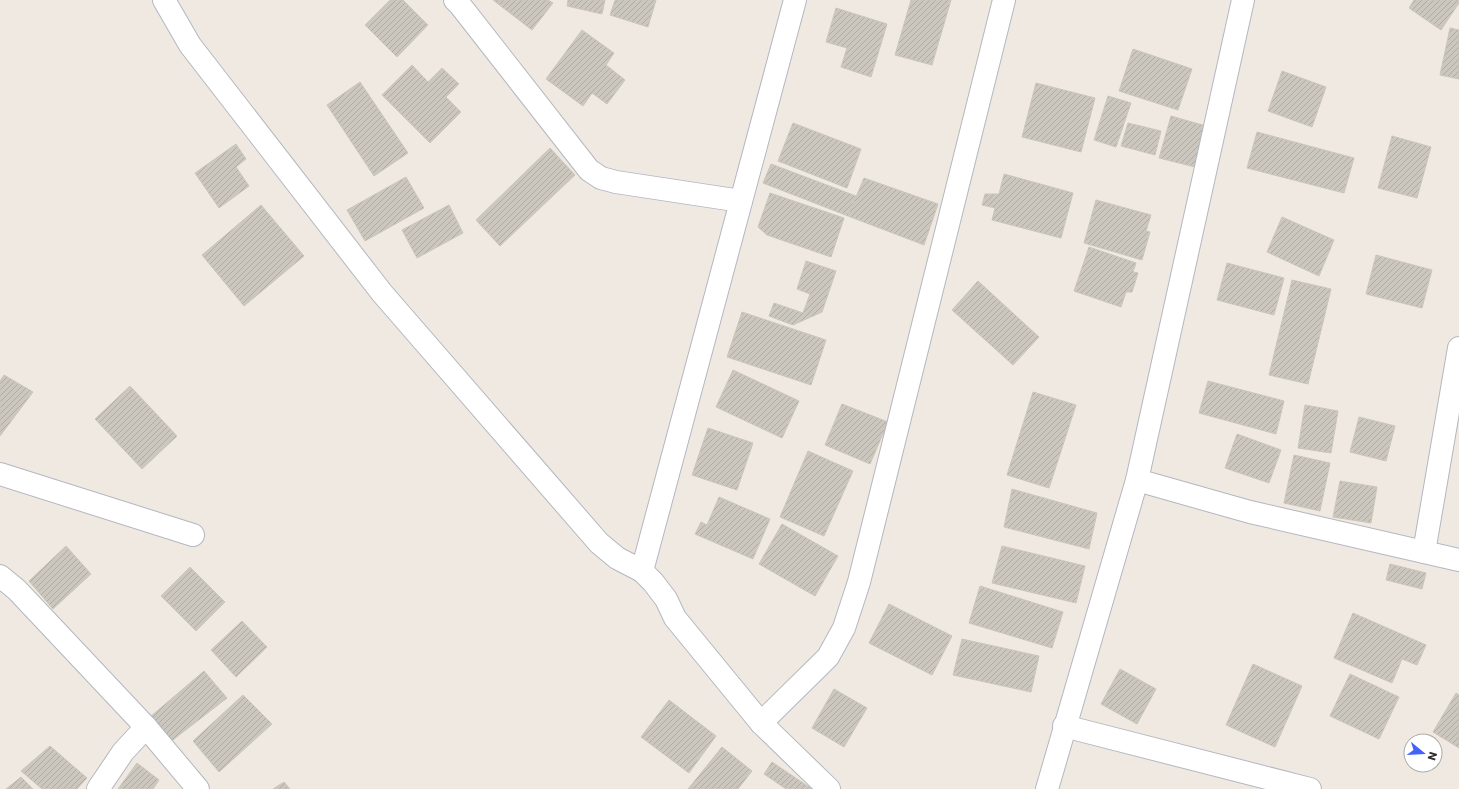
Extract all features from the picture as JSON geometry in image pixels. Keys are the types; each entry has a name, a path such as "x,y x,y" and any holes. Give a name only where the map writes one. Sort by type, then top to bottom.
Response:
{"street":[{"path":"164,0 190,44 382,293 599,543 618,558 642,571 653,582 662,593 675,618 761,724 828,789"},
{"path":"455,0 589,170 601,178 616,182 741,201"},
{"path":"642,571 795,0"},
{"path":"761,724 828,657 844,628 859,582 1004,0"},
{"path":"1047,789 1064,726 1137,480 1243,0"},
{"path":"1424,552 1459,348"},
{"path":"0,474 193,535"},
{"path":"1137,480 1250,512 1459,560"},
{"path":"0,576 17,590 146,727 198,789"},
{"path":"1064,726 1310,789"},
{"path":"98,789 123,752 146,727"}],"building":[{"path":"390,0 403,0 428,25 397,57 365,25"},
{"path":"493,0 548,0 553,3 532,30"},
{"path":"568,0 605,0 602,14 567,6"},
{"path":"615,0 656,0 648,27 610,15"},
{"path":"911,0 951,0 932,65 895,55"},
{"path":"1414,0 1459,0 1459,3 1441,30 1409,8"},
{"path":"836,8 887,24 871,77 841,67 847,48 826,42"},
{"path":"1450,28 1459,30 1459,79 1440,75"},
{"path":"582,30 614,53 606,65 625,80 607,104 592,93 583,106 546,79"},
{"path":"1133,49 1192,69 1178,110 1119,91"},
{"path":"412,65 428,82 442,68 459,84 446,97 461,112 430,143 382,95"},
{"path":"1282,71 1326,87 1312,127 1268,111"},
{"path":"360,82 408,153 374,176 327,105"},
{"path":"1036,83 1095,98 1081,152 1022,137"},
{"path":"1108,96 1131,103 1116,147 1094,140"},
{"path":"1171,116 1206,126 1195,167 1159,158"},
{"path":"793,123 861,149 847,188 778,161"},
{"path":"1128,123 1161,131 1155,155 1121,146"},
{"path":"1257,132 1354,158 1344,193 1247,168"},
{"path":"1392,136 1431,147 1417,198 1378,188"},
{"path":"236,144 246,159 236,167 249,186 219,208 195,173"},
{"path":"550,148 575,175 500,246 476,220"},
{"path":"771,164 856,196 848,216 763,183"},
{"path":"1004,174 1073,193 1061,238 992,220 995,208 982,205 985,194 999,194"},
{"path":"406,177 424,208 365,241 347,210"},
{"path":"864,178 938,204 924,245 848,216"},
{"path":"770,193 844,218 831,257 767,235 758,227"},
{"path":"1096,200 1151,215 1146,231 1150,232 1142,260 1084,243"},
{"path":"261,205 304,256 244,306 202,255"},
{"path":"449,205 463,233 417,258 402,230"},
{"path":"1282,217 1334,240 1319,276 1267,252"},
{"path":"1089,247 1136,263 1133,272 1138,273 1132,292 1126,292 1121,307 1074,291"},
{"path":"1376,255 1432,270 1422,308 1366,294"},
{"path":"806,261 836,271 822,312 793,325 769,316 774,303 803,313 810,294 797,289"},
{"path":"1227,263 1284,278 1274,315 1217,300"},
{"path":"1292,280 1331,289 1308,384 1269,375"},
{"path":"978,281 1039,337 1013,365 952,310"},
{"path":"742,312 826,340 811,385 727,357"},
{"path":"733,370 799,401 782,438 716,407"},
{"path":"4,375 33,392 0,436 0,381"},
{"path":"1208,381 1284,401 1276,434 1199,413"},
{"path":"130,386 177,436 142,469 95,419"},
{"path":"1033,392 1076,405 1049,488 1007,475"},
{"path":"842,404 888,422 870,464 825,445"},
{"path":"1305,405 1338,411 1331,453 1298,448"},
{"path":"1359,417 1395,426 1386,461 1350,452"},
{"path":"708,428 753,443 737,490 692,475"},
{"path":"1237,434 1281,450 1269,483 1225,468"},
{"path":"808,451 853,471 824,536 780,517"},
{"path":"1294,455 1330,463 1320,511 1284,503"},
{"path":"1340,481 1377,487 1371,523 1333,517"},
{"path":"1012,489 1097,513 1089,549 1004,527"},
{"path":"719,497 770,519 753,559 695,534 701,522 707,525"},
{"path":"782,524 838,556 815,596 759,564"},
{"path":"66,546 91,574 53,609 29,581"},
{"path":"1002,546 1085,566 1076,603 992,583"},
{"path":"1390,564 1426,573 1422,589 1386,580"},
{"path":"190,567 225,602 196,631 161,596"},
{"path":"980,586 1063,612 1052,648 969,623"},
{"path":"889,604 952,636 932,675 869,643"},
{"path":"1353,613 1426,645 1417,665 1402,659 1392,683 1334,658"},
{"path":"242,621 267,647 236,677 211,650"},
{"path":"962,639 1039,656 1031,692 953,675"},
{"path":"1253,664 1302,686 1275,747 1226,725"},
{"path":"1120,669 1156,689 1137,724 1101,704"},
{"path":"204,671 227,698 169,743 150,717"},
{"path":"1350,674 1399,697 1379,739 1330,716"},
{"path":"834,689 867,708 844,747 812,728"},
{"path":"1456,693 1459,695 1459,748 1443,738 1443,733 1433,732"},
{"path":"243,695 272,724 219,772 193,741"},
{"path":"669,700 716,736 689,773 641,737"},
{"path":"50,746 87,778 77,789 42,789 21,771"},
{"path":"722,747 752,771 738,789 688,789"},
{"path":"772,762 812,789 786,789 764,774"},
{"path":"137,763 159,780 153,789 118,789"},
{"path":"21,777 33,789 6,789"},
{"path":"284,782 290,789 273,789"}]}
